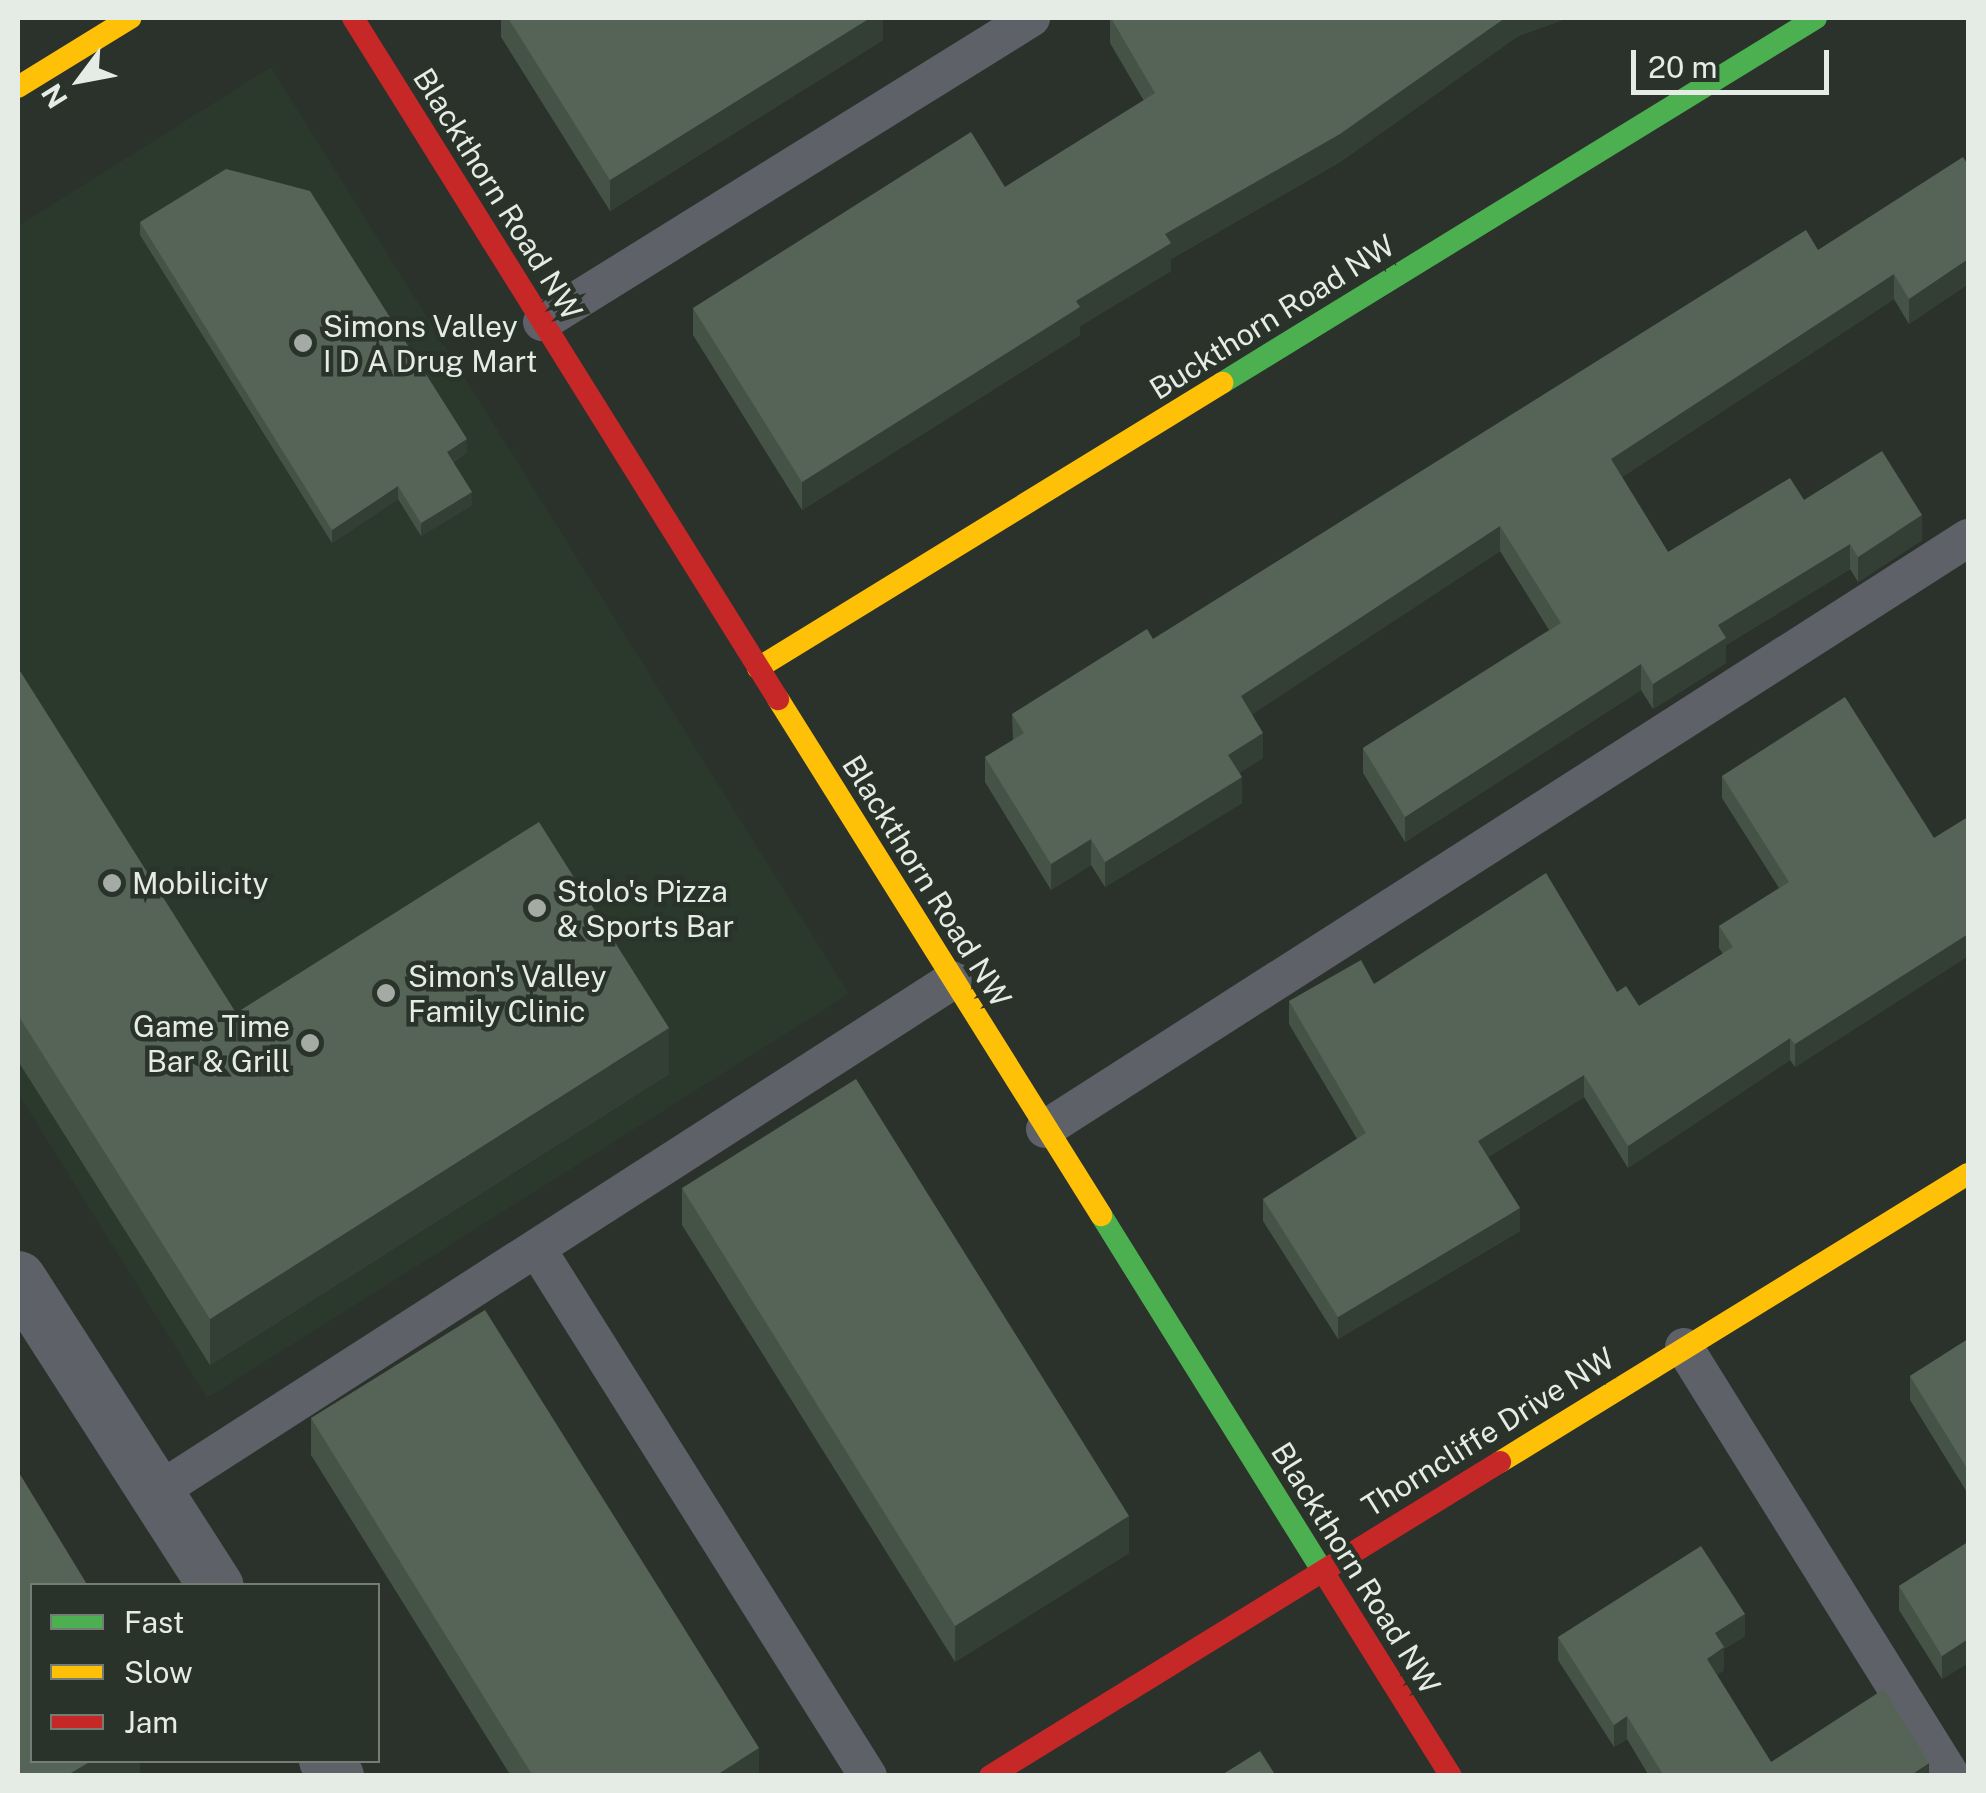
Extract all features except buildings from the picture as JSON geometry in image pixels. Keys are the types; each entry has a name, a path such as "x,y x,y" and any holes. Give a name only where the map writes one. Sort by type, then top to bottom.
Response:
{"street":[{"path":"18,87 130,18"},
{"name":"Blackthorn Road NW","path":"353,18 1451,1776"},
{"name":"Buckthorn Road NW","path":"758,668 1816,18"},
{"name":"Thorncliffe Drive NW","path":"990,1776 1968,1174"},
{"path":"18,1278 214,1583"}],"lane":[{"path":"542,322 1031,18"},
{"path":"1045,1128 1968,538"},
{"path":"157,1492 954,980"},
{"path":"537,1250 868,1776"},
{"path":"1684,1347 1951,1776"}],"shaded area":[{"path":"271,67 849,994 207,1398 18,1093 18,226"}],"traffic: fast":[{"path":"1222,383 1816,18"},
{"path":"1101,1215 1324,1573"}],"traffic: slow":[{"path":"18,87 130,18"},
{"path":"758,668 1222,383"},
{"path":"778,699 1101,1215"},
{"path":"1500,1462 1968,1174"}],"traffic: jam":[{"path":"353,18 778,699"},
{"path":"990,1776 1500,1462"},
{"path":"1324,1573 1451,1776"}],"place":[{"name":"Simons Valley I D A Drug Mart","path":"303,343"},
{"name":"Mobilicity","path":"112,883"},
{"name":"Stolo's Pizza & Sports Bar","path":"537,908"},
{"name":"Simon's Valley Family Clinic","path":"386,993"},
{"name":"Game Time Bar & Grill","path":"310,1043"}]}
